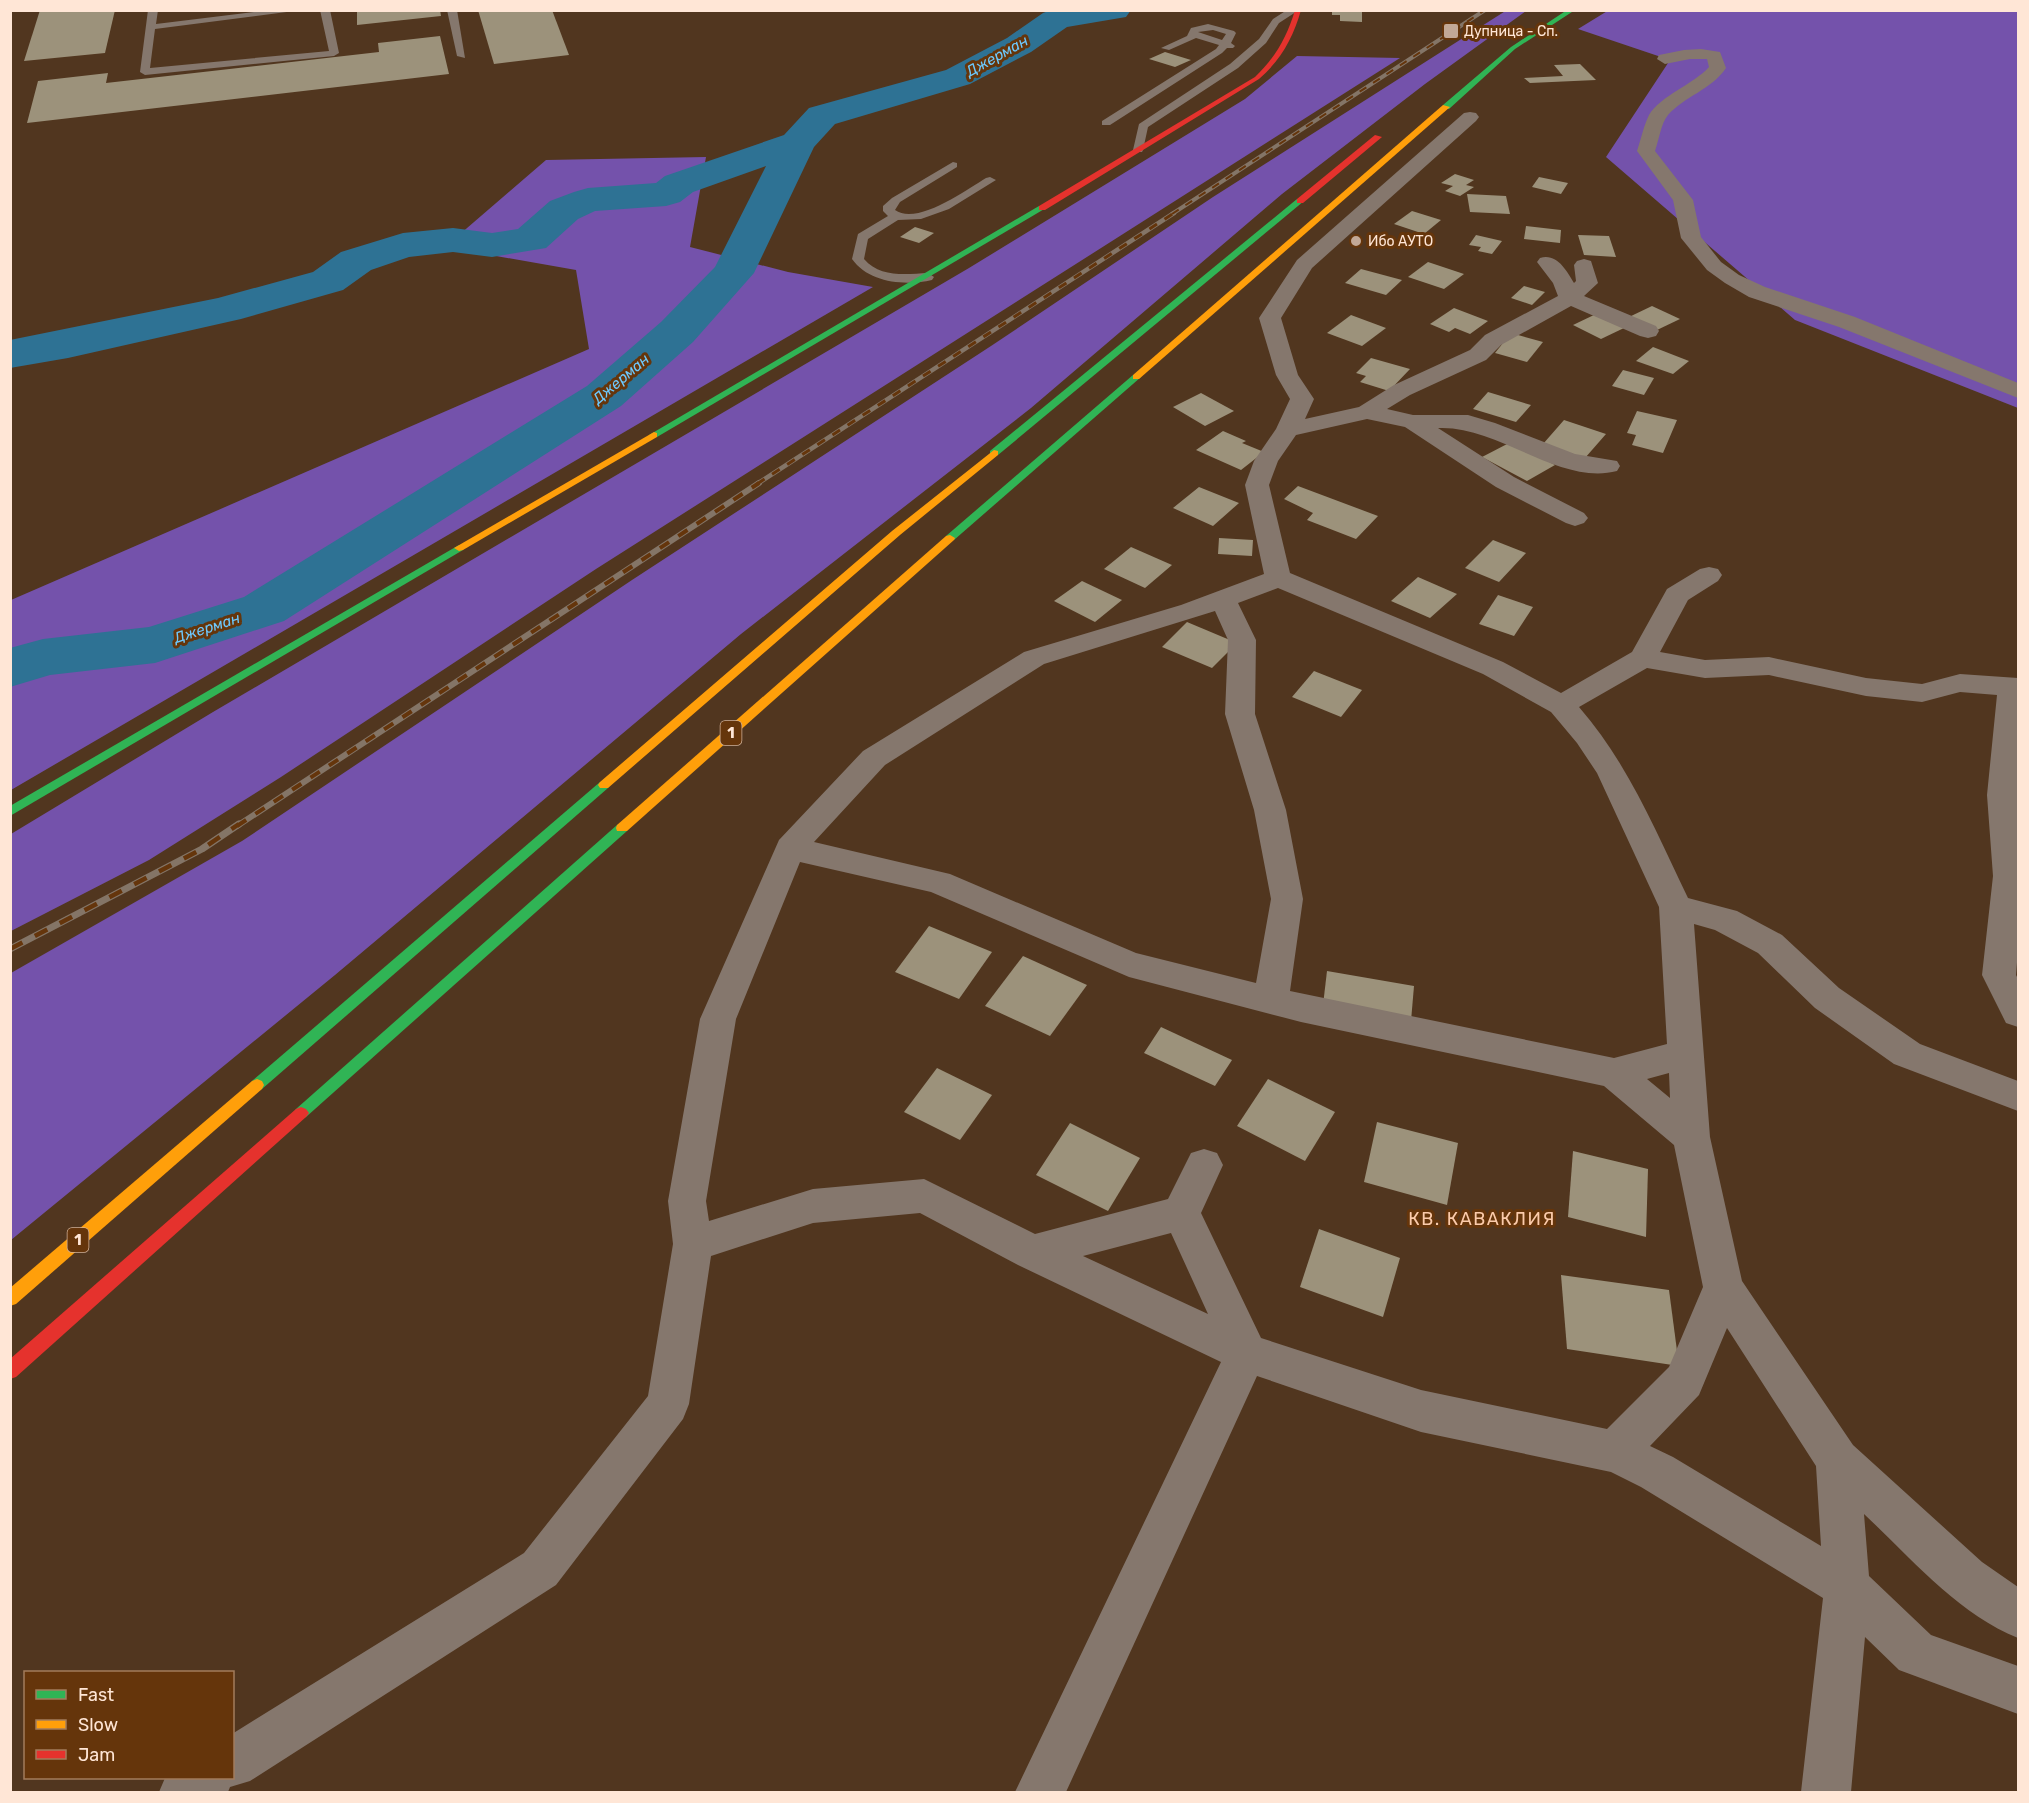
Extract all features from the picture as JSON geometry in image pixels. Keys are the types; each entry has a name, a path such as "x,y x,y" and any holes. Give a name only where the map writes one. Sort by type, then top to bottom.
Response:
{"main road":[{"path":"10,812 326,625 928,276 1258,77 1282,55 1293,34 1297,10"},
{"path":"1498,41 1548,10"},
{"name":"1","path":"10,1371 939,548 1513,48 1572,10"},
{"name":"1","path":"10,1299 896,533 1386,131"},
{"path":"10,1281 146,1180"}],"street":[{"path":"1665,59 1687,53 1702,53 1714,56 1718,68 1705,82 1658,115 1646,151 1683,200 1691,238 1714,266 1757,292 1847,322 2019,391"},
{"path":"1278,578 1257,485 1266,461 1288,430 1302,399 1287,375 1270,318 1304,264 1470,117"},
{"path":"1547,262 1563,282 1570,298 1648,331"},
{"path":"1288,430 1367,412 1402,390 1478,355 1493,340 1570,298 1587,284 1584,265"},
{"path":"1367,412 1413,422 1467,421 1511,428"},
{"path":"1467,421 1559,458 1586,465 1608,465"},
{"path":"1413,422 1505,482 1575,518"},
{"path":"1561,705 1643,658 1677,595 1709,575"},
{"path":"234,1762 540,1569 668,1404 693,1244 687,1201 718,1019 790,848 874,758 1034,658 1191,611 1278,578 1493,668 1561,705 1588,736 1611,771 1676,907 1691,1137 1723,1287 1796,1401 1838,1460 1966,1578 2019,1615"},
{"path":"1223,599 1242,640 1240,714 1270,810 1287,899 1271,1000"},
{"path":"1643,658 1706,669 1768,666 1866,687 1922,693 1960,683 2015,687 2002,795 2009,876 1999,975 2019,1013"},
{"path":"790,848 938,882 1129,964 1271,1000 1614,1073 1686,1054"},
{"path":"1676,907 1725,920 1770,944 1827,998 1907,1054 2019,1096"},
{"path":"1614,1073 1691,1137"},
{"path":"1181,1213 1203,1166"},
{"path":"693,1244 813,1206 924,1196 1032,1252 1247,1353 1421,1411 1615,1452 1657,1472 1847,1587 1916,1653 2019,1690"},
{"path":"1032,1252 1181,1213"},
{"path":"1181,1213 1247,1353"},
{"path":"1615,1452 1684,1382 1723,1287"},
{"path":"1040,1792 1247,1353"},
{"path":"1826,1792 1847,1587 1838,1460"},
{"path":"184,1792 207,1779"}],"lane":[{"path":"153,10 145,72 334,53 326,10"},
{"path":"152,27 298,10"},
{"path":"452,10 462,56"},
{"path":"1138,150 1143,126 1234,66 1263,41 1276,21 1297,10"},
{"path":"1166,48 1191,38 1193,34 1250,53"},
{"path":"1106,123 1219,51 1225,44"},
{"path":"953,165 889,206 889,211 896,216 920,217 990,180"},
{"path":"896,216 862,237 858,260 868,271 885,276 928,276"}],"shaded area":[{"path":"1507,10 1526,11 1425,84 1282,194 1031,408 741,634 335,975 11,1240 11,973 242,841 632,580 991,346 1213,197"},
{"path":"1609,10 2018,11 2018,408 1795,320 1606,157 1670,60 1578,29"},
{"path":"1297,56 1400,58 596,569 281,777 149,860 11,931 11,834 213,712 969,268 1245,99"},
{"path":"706,157 690,247 788,272 873,287 11,790 11,600 589,349 576,270 445,247 546,160"}],"building":[{"path":"40,10 115,10 105,53 24,61"},
{"path":"357,10 440,10 441,16 357,25"},
{"path":"478,10 552,10 569,55 494,64"},
{"path":"1332,10 1362,10 1362,22 1340,21 1340,15 1332,15"},
{"path":"440,36 449,74 27,123 38,81 108,73 106,83 379,52 378,43"},
{"path":"1165,52 1191,60 1175,67 1149,59"},
{"path":"1580,64 1596,80 1530,83 1524,78 1563,76 1554,65"},
{"path":"1455,174 1474,180 1466,185 1474,187 1460,196 1445,191 1453,186 1441,183"},
{"path":"1539,177 1568,183 1561,194 1532,187"},
{"path":"1467,194 1506,196 1510,214 1470,212"},
{"path":"1412,211 1441,220 1424,234 1394,224"},
{"path":"1526,226 1561,230 1560,243 1524,239"},
{"path":"915,227 934,233 919,243 900,237"},
{"path":"1476,235 1502,241 1492,254 1478,251 1481,247 1469,245"},
{"path":"1578,235 1609,236 1616,257 1584,255"},
{"path":"1428,262 1464,274 1444,289 1408,277"},
{"path":"1361,269 1402,280 1386,295 1345,283"},
{"path":"1524,286 1545,292 1532,305 1511,298"},
{"path":"1652,306 1680,319 1657,330 1629,317"},
{"path":"1454,308 1488,321 1470,334 1455,328 1449,332 1430,324"},
{"path":"1596,314 1624,328 1601,339 1573,325"},
{"path":"1351,315 1386,328 1362,346 1327,333"},
{"path":"1511,333 1543,342 1527,362 1495,353"},
{"path":"1653,347 1689,361 1673,374 1636,361"},
{"path":"1371,358 1410,369 1389,391 1360,382 1366,376 1356,373"},
{"path":"1623,370 1654,378 1644,395 1612,386"},
{"path":"1488,392 1531,405 1516,422 1473,409"},
{"path":"1201,393 1234,411 1205,426 1173,407"},
{"path":"1637,411 1677,420 1663,453 1632,445 1636,435 1627,433"},
{"path":"1564,420 1606,434 1585,458 1543,444"},
{"path":"1223,431 1246,441 1242,443 1264,452 1241,470 1196,450"},
{"path":"1511,442 1555,465 1527,481 1482,457"},
{"path":"1298,486 1378,516 1356,539 1307,520 1313,513 1284,499"},
{"path":"1199,487 1239,503 1213,526 1173,508"},
{"path":"1219,538 1253,540 1252,556 1218,554"},
{"path":"1493,540 1526,553 1499,582 1465,568"},
{"path":"1131,547 1172,565 1145,588 1104,569"},
{"path":"1418,577 1457,594 1430,618 1391,601"},
{"path":"1082,581 1122,600 1095,622 1054,601"},
{"path":"1498,595 1533,607 1514,636 1479,624"},
{"path":"1187,622 1237,643 1212,668 1162,647"},
{"path":"1314,671 1362,690 1341,717 1292,697"},
{"path":"929,926 992,952 959,999 895,972"},
{"path":"1023,956 1087,985 1050,1036 985,1006"},
{"path":"1327,971 1414,986 1411,1021 1323,1005"},
{"path":"1161,1027 1232,1060 1215,1086 1144,1053"},
{"path":"937,1068 992,1095 960,1140 904,1112"},
{"path":"1268,1079 1335,1112 1305,1161 1237,1126"},
{"path":"1377,1122 1458,1143 1447,1205 1364,1182"},
{"path":"1070,1123 1140,1158 1108,1211 1036,1175"},
{"path":"1573,1151 1648,1169 1646,1237 1568,1217"},
{"path":"1319,1229 1400,1258 1383,1317 1300,1287"},
{"path":"1561,1275 1669,1290 1679,1366 1567,1349"}],"waterway":[{"name":"Джерман","path":"797,143 822,116 958,77 1019,45 1055,20 1070,15 1115,10"},
{"path":"10,354 68,344 225,310 328,281 356,261 403,245 453,240 492,245 531,239 564,210 588,200 666,194 679,184 797,143"},
{"name":"Джерман","path":"10,668 43,657 155,645 264,609 604,396 677,332 733,273 797,143"}],"railway":[{"path":"1172,214 1485,10"},
{"path":"757,484 1174,213"},
{"path":"237,826 759,483"},
{"path":"10,949 202,849 239,824"}],"traffic: fast":[{"path":"1446,107 1513,48 1572,10"},
{"path":"994,453 1300,201"},
{"path":"654,435 1042,208"},
{"path":"950,538 1136,377"},
{"path":"10,812 459,548"},
{"path":"257,1085 604,785"},
{"path":"301,1113 622,828"}],"traffic: slow":[{"path":"1136,377 1446,107"},
{"path":"459,548 654,435"},
{"path":"604,785 896,533 994,453"},
{"path":"622,828 950,538"},
{"path":"10,1299 257,1085"}],"traffic: jam":[{"path":"1042,208 1257,78 1283,48 1298,10"},
{"path":"1300,201 1378,137"},
{"path":"10,1371 301,1113"}],"place":[{"name":"Дупница - Сп.","path":"1451,31"},
{"name":"Ибо АУТО","path":"1356,241"}],"district":[{"name":"КВ. КАВАКЛИЯ","path":"1482,1219"}]}
